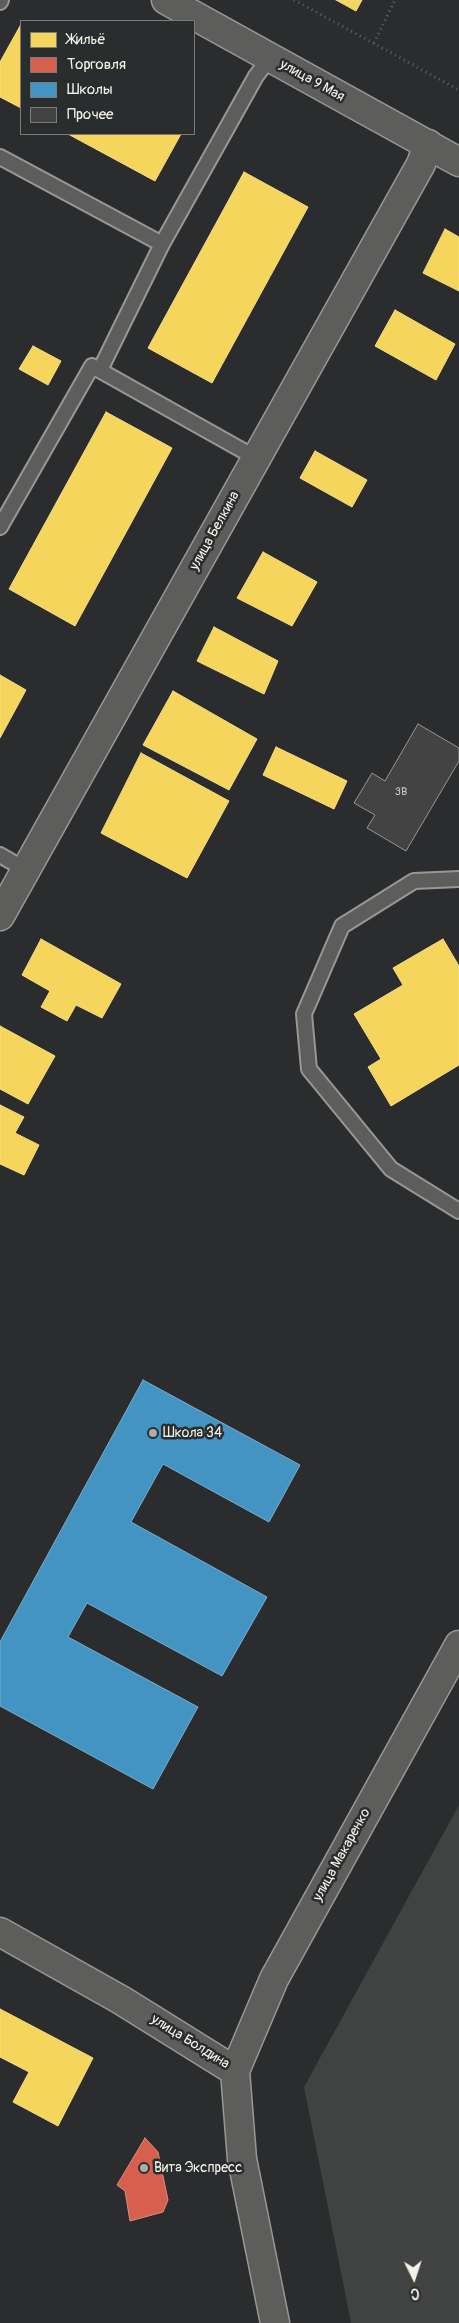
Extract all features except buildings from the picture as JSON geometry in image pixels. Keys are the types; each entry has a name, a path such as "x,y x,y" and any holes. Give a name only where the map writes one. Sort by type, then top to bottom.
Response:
{"main road":[{"name":"улица 9 Мая","path":"166,0 459,162"},
{"name":"улица Белкина","path":"0,916 421,164 428,144"},
{"name":"улица Макаренко","path":"235,2071 274,1978 458,1650"},
{"name":"улица Болдина","path":"0,1932 121,2000 235,2071 242,2160 275,2323"}],"lane":[{"path":"100,370 162,244 256,76 270,58"},
{"path":"0,157 162,244"},
{"path":"0,527 92,366 256,458"},
{"path":"0,855 26,870"},
{"path":"459,879 414,881 342,926 304,1014 309,1069 391,1169 459,1211"}],"path":[{"path":"294,0 459,90"},
{"path":"374,43 395,0"}],"shaded area":[{"path":"459,1805 459,2323 351,2323 304,2087"}],"place":[{"name":"Школа 34","path":"153,1433"},
{"name":"Вита Экспресс","path":"144,2168"}]}
